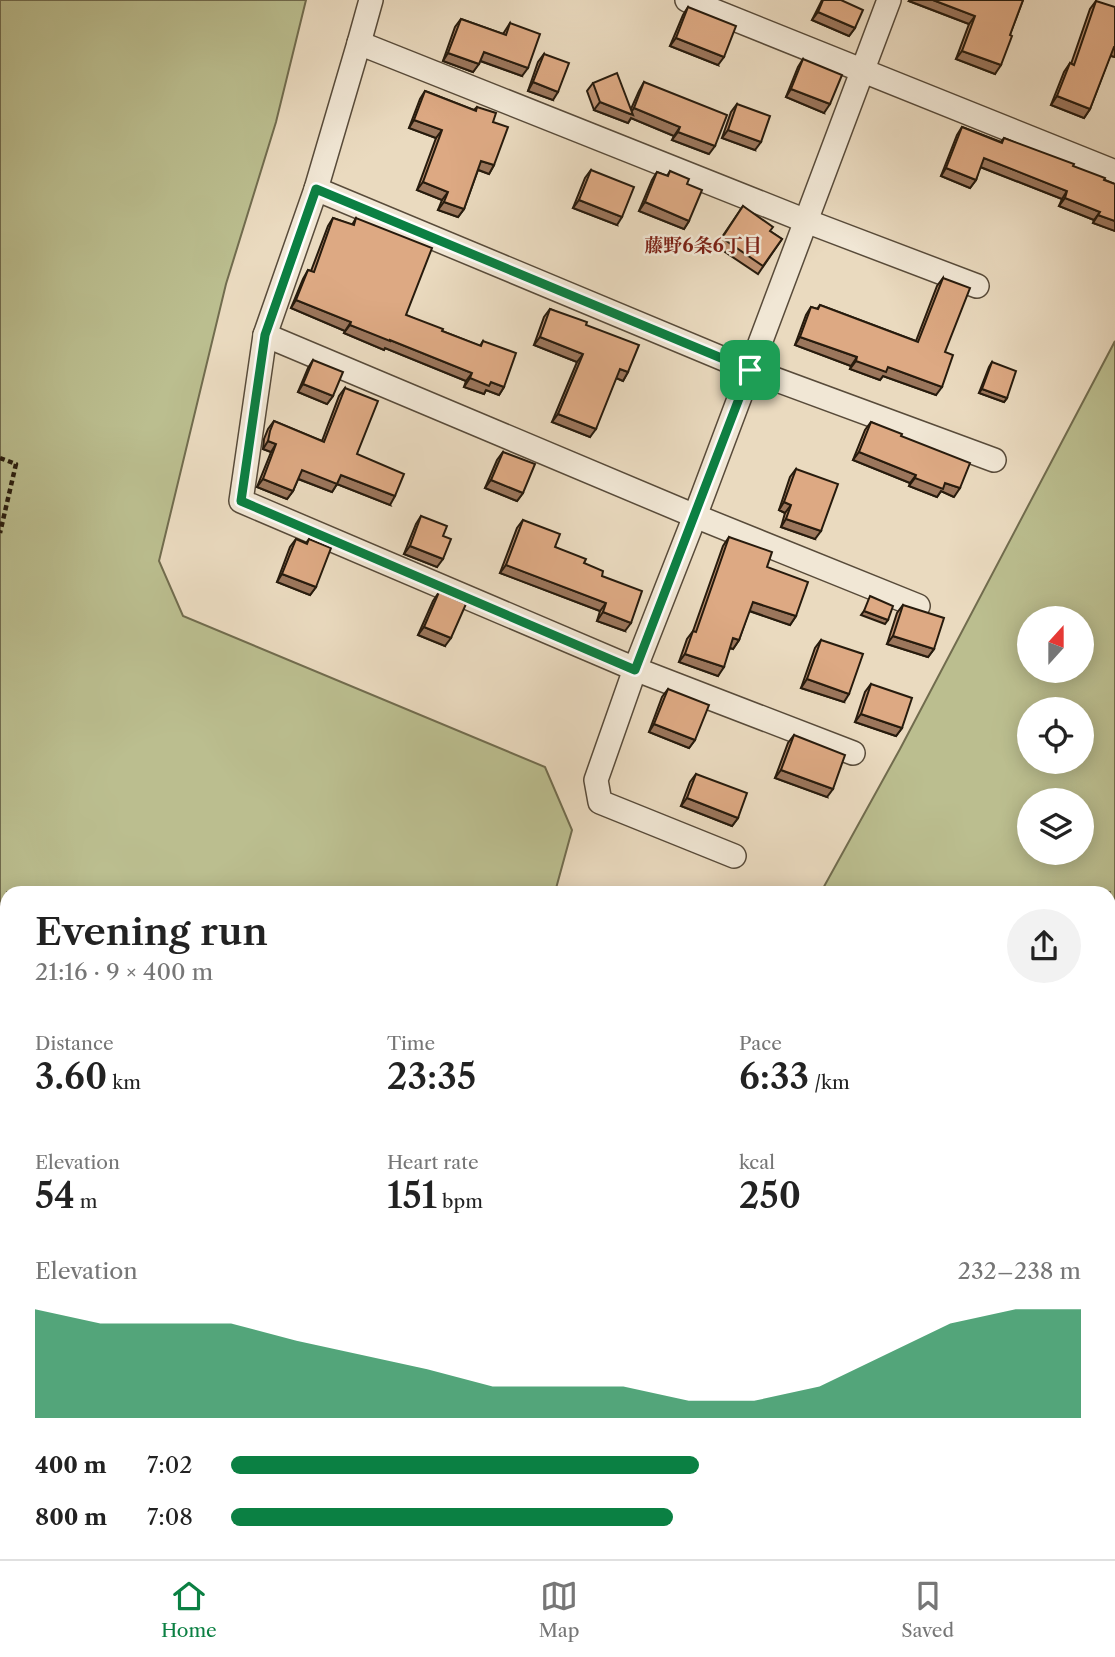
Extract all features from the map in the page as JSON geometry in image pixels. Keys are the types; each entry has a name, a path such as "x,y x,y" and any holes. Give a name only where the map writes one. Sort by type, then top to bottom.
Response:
{"street":[{"path":"371,0 316,189 265,335 241,501 635,670 853,753"},
{"path":"687,0 1115,172"},
{"path":"734,856 600,802 596,780 635,670 889,0"},
{"path":"359,43 976,286"},
{"path":"316,189 750,370 994,460"},
{"path":"265,335 695,516 918,606"}],"path":[{"path":"0,458 16,464 0,533"}],"green space":[{"path":"0,0 306,0 276,122 226,284 159,561 183,616 545,767 572,830 557,886 0,886"},
{"path":"1115,341 1115,886 824,886 900,749"}],"building":[{"path":"823,0 841,0 863,10 855,28 818,12"},
{"path":"933,0 1023,0 1001,65 962,51 975,16"},
{"path":"1096,1 1115,7 1115,47 1090,109 1057,96 1070,63 1074,65"},
{"path":"688,7 736,26 724,57 676,38"},
{"path":"461,19 506,35 510,23 540,34 528,68 484,52 479,64 448,53"},
{"path":"544,54 569,63 558,92 533,82"},
{"path":"803,59 842,75 830,104 791,89"},
{"path":"617,73 633,115 600,102 593,83"},
{"path":"644,82 727,115 715,146 678,132 680,127 634,108"},
{"path":"425,91 476,111 477,107 496,113 493,122 508,127 494,165 481,161 464,209 444,202 448,192 423,182 442,130 414,120"},
{"path":"737,104 770,116 761,142 728,130"},
{"path":"962,127 1002,143 1004,138 1074,164 1073,166 1115,184 1115,221 1065,198 1067,191 984,158 976,180 946,168"},
{"path":"591,170 634,187 622,217 579,200"},
{"path":"670,171 689,179 687,184 702,190 689,221 645,202 657,172 668,176"},
{"path":"743,206 773,227 770,231 782,239 763,266 722,238"},
{"path":"333,218 354,225 356,218 432,248 406,315 481,346 483,341 516,353 504,387 491,382 489,386 470,378 472,373 350,325 351,322 296,300 308,270 314,272"},
{"path":"943,278 970,288 945,352 953,355 942,387 888,367 886,372 856,361 857,357 800,337 811,307 818,309 820,305 918,342"},
{"path":"550,309 639,345 628,372 620,369 596,429 558,414 583,354 540,337"},
{"path":"313,360 343,372 333,396 303,384"},
{"path":"992,362 1016,371 1007,398 982,389"},
{"path":"345,388 378,401 357,454 404,474 395,496 341,475 337,484 302,470 293,491 263,479 276,444 268,441 274,421 324,442"},
{"path":"871,422 970,463 960,488 945,483 943,489 859,452"},
{"path":"503,452 535,464 523,493 491,480"},
{"path":"796,469 838,484 821,531 786,519 791,505 784,502"},
{"path":"421,516 447,526 443,536 451,539 443,559 410,546"},
{"path":"523,520 560,534 555,547 586,559 584,563 603,571 602,576 642,591 631,623 603,612 606,603 506,565"},
{"path":"729,537 772,552 767,567 808,582 796,616 753,602 739,640 733,638 724,667 685,654 693,631 696,632"},
{"path":"296,539 307,544 309,539 331,548 316,587 282,574"},
{"path":"439,592 466,604 451,638 424,627"},
{"path":"870,596 893,606 888,620 864,611"},
{"path":"903,605 944,618 934,649 893,636"},
{"path":"821,640 863,654 849,694 807,679"},
{"path":"871,684 912,698 902,728 861,714"},
{"path":"668,689 709,705 695,740 654,724"},
{"path":"794,735 845,755 833,789 781,770"},
{"path":"696,774 747,793 738,818 687,798"}],"district":[{"name":"藤野6条6丁目","path":"703,245"}],"route":[{"path":"316,189 750,370 635,670 241,501 265,335 316,189"}]}
